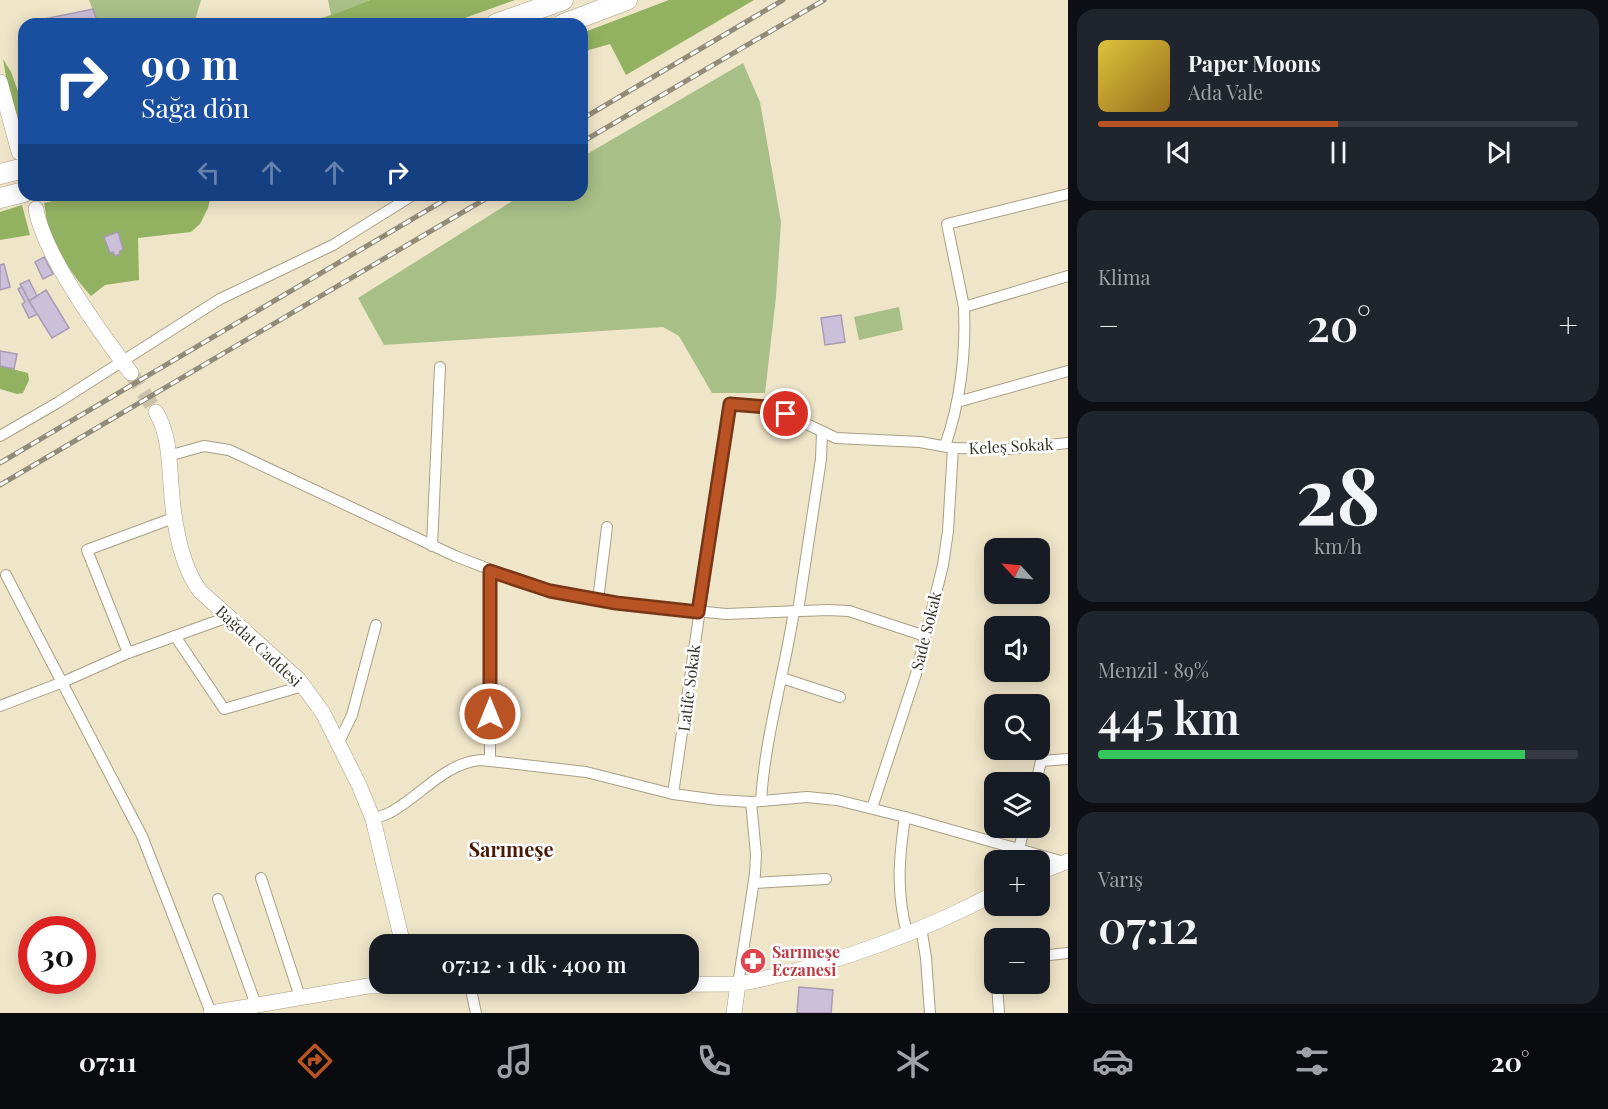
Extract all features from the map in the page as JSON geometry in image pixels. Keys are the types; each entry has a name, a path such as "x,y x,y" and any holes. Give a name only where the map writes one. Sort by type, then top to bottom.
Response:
{"highway":[{"path":"513,18 563,0"},
{"path":"579,18 627,0"},
{"path":"0,174 18,162"},
{"path":"0,198 18,194"}],"street":[{"path":"0,82 2,99 18,150"},
{"name":"Sade Sokak","path":"872,808 916,674 946,549 949,447 965,343 964,307 947,224 1068,194"},
{"path":"0,436 126,367 220,299 333,244 403,201"},
{"path":"36,209 39,226 58,262 126,367"},
{"path":"964,307 1068,276"},
{"path":"432,546 440,367"},
{"path":"957,402 1068,371"},
{"name":"Keleş Sokak","path":"730,404 759,405 775,409 822,433 850,440 920,442 949,447 1012,449 1068,443"},
{"name":"Latife Sokak","path":"673,794 730,404"},
{"name":"Bağdat Caddesi","path":"156,412 164,427 182,551 195,584 303,686 323,713 339,742 373,819 400,934"},
{"path":"734,1013 754,883 756,802 796,611 821,459 822,433"},
{"path":"168,456 204,446 229,450 432,546 490,571 541,589 598,600 698,612 750,614 849,611 925,636"},
{"path":"128,653 87,550 176,517"},
{"path":"598,600 607,527"},
{"path":"490,571 490,761"},
{"path":"6,575 142,836 211,1013 369,986"},
{"path":"0,706 63,682 128,653 228,617"},
{"path":"339,742 352,715 376,625"},
{"path":"175,636 224,709 303,686"},
{"path":"782,678 840,697"},
{"path":"1038,772 1041,761 1068,759"},
{"path":"373,819 395,810 453,768 472,761 490,761 586,772 673,794 718,800 756,802 807,796 872,808 1066,862"},
{"path":"905,817 898,868 900,892 926,958 930,1013"},
{"path":"1019,849 1022,838"},
{"path":"1050,868 1066,862"},
{"path":"261,878 300,997"},
{"path":"754,883 826,879"},
{"path":"699,984 738,984 789,973 914,930 984,898"},
{"path":"218,899 256,1005"},
{"path":"1050,955 1068,953"},
{"path":"472,994 476,1013"},
{"path":"998,994 999,1013"}],"green space":[{"path":"89,0 201,0 196,18 96,18"},
{"path":"328,0 370,0 324,18 320,18 331,15"},
{"path":"370,0 515,0 465,18 324,18"},
{"path":"669,0 754,0 626,75 610,44 588,50 588,31"},
{"path":"3,59 18,91 18,131 14,122"},
{"path":"743,63 760,102 781,222 776,297 765,393 712,393 679,336 663,327 384,345 358,298 512,201 588,201 588,153"},
{"path":"52,201 210,201 200,224 191,232 138,238 139,280 105,285 91,296 72,272 56,246 48,227 44,203"},
{"path":"22,205 30,235 0,240 0,212"},
{"path":"899,307 903,330 859,340 854,317"},
{"path":"0,366 28,373 29,380 23,393 17,394 0,389"}],"building":[{"path":"93,9 96,18 49,18"},
{"path":"118,232 123,249 115,256 113,252 110,253 104,237"},
{"path":"44,257 53,274 43,279 35,262"},
{"path":"4,264 10,287 0,290 0,265"},
{"path":"29,280 37,296 29,301 20,284"},
{"path":"22,287 38,314 29,318 22,304 25,302 18,289"},
{"path":"46,290 69,328 52,338 29,301"},
{"path":"841,315 845,342 825,345 821,318"},
{"path":"0,351 17,354 14,369 0,366"},
{"path":"799,987 833,990 831,1013 797,1013"}],"tunnel":[{"path":"131,373 156,412"}],"railway":[{"path":"588,115 783,0"},
{"path":"588,138 824,0"},
{"path":"0,463 443,201"},
{"path":"0,485 482,201"}],"place":[{"name":"Sarımeşe Eczanesi","path":"753,961"}],"district":[{"name":"Sarımeşe","path":"511,850"}],"route":[{"path":"490,714 490,571 550,591 616,603 698,612 730,404 768,407 786,414"}]}
